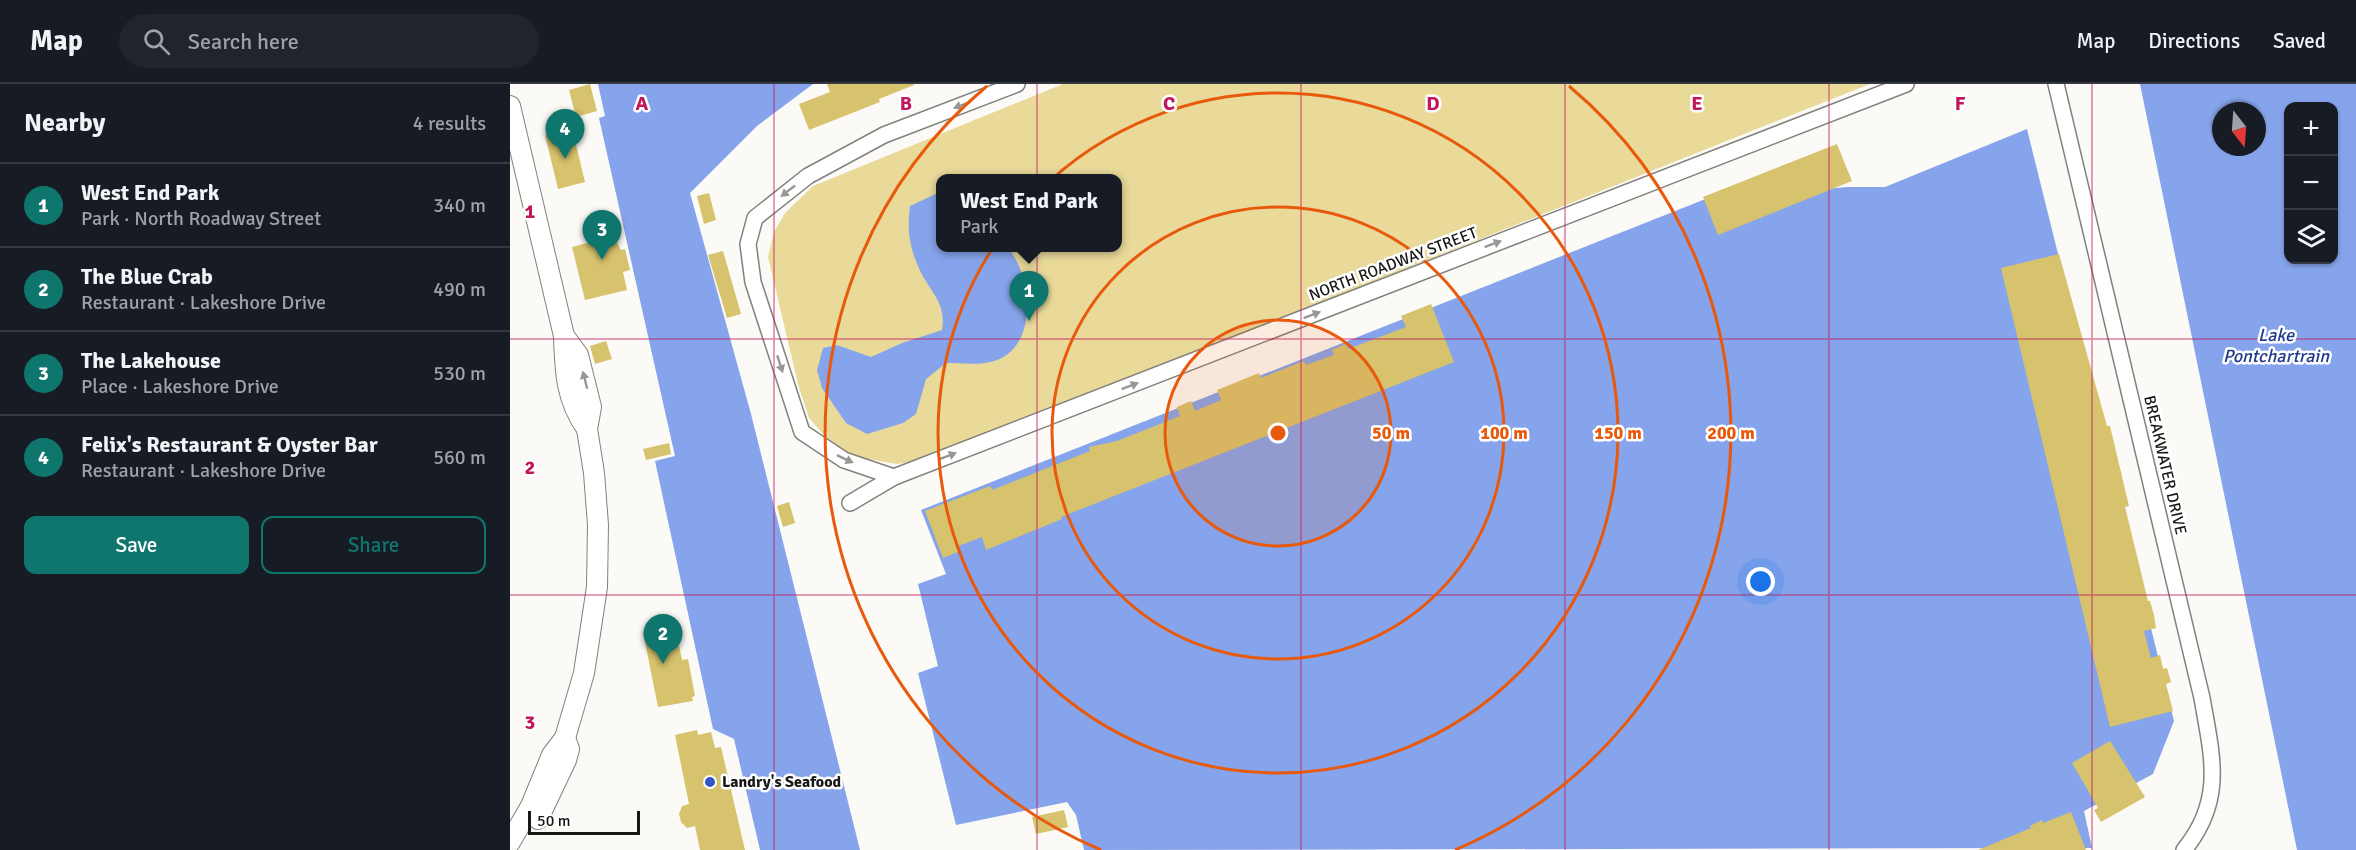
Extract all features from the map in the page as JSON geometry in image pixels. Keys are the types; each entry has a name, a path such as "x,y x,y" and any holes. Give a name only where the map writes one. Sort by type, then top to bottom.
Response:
{"street":[{"path":"894,477 844,460 802,432 753,282 748,244 754,218 808,176 884,135 1017,84"},
{"name":"NORTH ROADWAY STREET","path":"850,503 894,477 1906,84"},
{"name":"BREAKWATER DRIVE","path":"2056,84 2202,698 2213,765 2213,788 2194,838 2184,850"},
{"path":"510,106 564,336 578,355 591,407 587,429 594,473 598,525 597,587 584,673 565,738 552,755 531,806 510,842"},
{"path":"520,850 542,813 566,760 569,749 565,738"}],"shaded area":[{"path":"1063,84 1870,84 925,460 897,464 851,456 823,434 809,418 798,384 768,257 774,232 785,213 813,186"}],"water":[{"path":"598,84 813,84 757,126 690,193 751,414 860,850 760,850 734,739 713,729 655,461 675,456 599,118 605,116"},
{"name":"Lake Pontchartrain","path":"2140,84 2356,84 2356,850 2297,850"},
{"path":"2027,129 2174,721 2153,774 2084,811 2092,848 1084,850 1076,815 1067,802 956,825 918,673 938,666 918,584 946,574 921,510 1703,200 1847,187 1885,187"},
{"path":"936,194 936,252 1011,252 1016,259 1025,288 1026,319 1016,346 1005,356 991,362 976,364 946,363 926,379 916,414 903,423 867,434 846,423 822,388 817,370 823,348 837,345 871,357 902,343 942,330 942,311 936,296 922,275 911,244 910,206"}],"building":[{"path":"590,84 597,111 576,117 569,90"},
{"path":"827,84 914,85 879,99 880,102 809,130 799,104 830,92"},
{"path":"572,128 585,182 558,189 545,135"},
{"path":"1837,144 1852,181 1718,235 1703,197"},
{"path":"709,193 716,220 704,224 697,196"},
{"path":"614,236 621,250 625,249 630,270 623,272 627,290 585,300 572,247"},
{"path":"723,251 741,314 727,318 708,255"},
{"path":"2059,254 2107,426 2110,426 2129,506 2125,507 2148,601 2150,601 2154,615 2156,628 2144,631 2151,658 2160,655 2163,669 2167,668 2171,682 2166,684 2173,711 2110,727 2001,268"},
{"path":"1431,304 1454,362 1061,517 1062,519 986,550 982,537 956,547 958,552 943,558 925,511 990,486 992,490 1090,451 1089,447 1117,441 1180,416 1177,407 1191,401 1195,411 1221,400 1217,390 1259,373 1261,378 1304,361 1306,365 1334,355 1332,350 1346,344 1348,349 1406,327 1401,316"},
{"path":"606,341 612,359 595,364 590,346"},
{"path":"669,443 671,454 646,460 643,449"},
{"path":"789,502 795,523 783,527 777,506"},
{"path":"675,626 682,660 688,659 695,696 692,697 693,701 658,707 643,632"},
{"path":"697,730 698,735 711,732 715,748 721,747 745,850 700,850 695,826 687,828 681,822 679,814 682,806 689,804 675,735"},
{"path":"2110,741 2145,797 2101,822 2094,810 2098,808 2072,763"},
{"path":"1064,810 1068,827 1036,834 1032,817"},
{"path":"2071,812 2086,850 1978,850 2031,828 2030,826 2042,820 2043,823"}],"place":[{"name":"Felix's Restaurant & Oyster Bar","path":"565,159"},
{"name":"The Lakehouse","path":"602,260"},
{"name":"West End Park","path":"1029,321"},
{"name":"The Blue Crab","path":"663,664"},
{"name":"Landry's Seafood","path":"710,782"}]}
